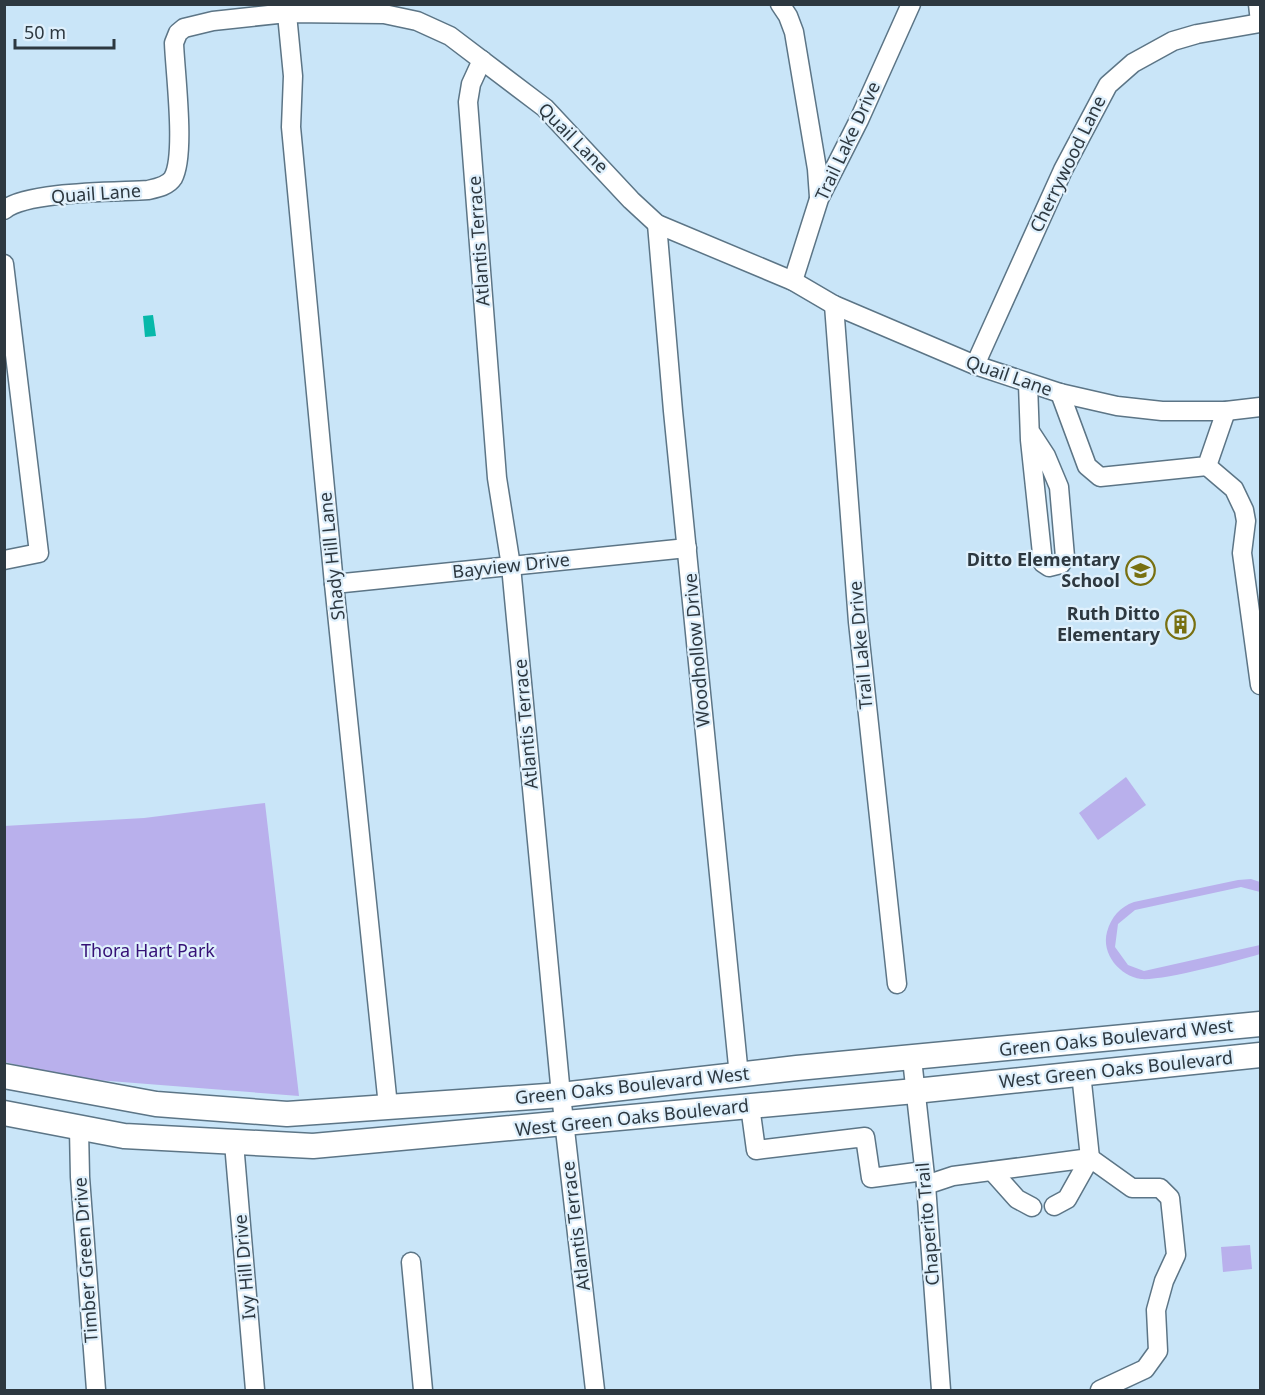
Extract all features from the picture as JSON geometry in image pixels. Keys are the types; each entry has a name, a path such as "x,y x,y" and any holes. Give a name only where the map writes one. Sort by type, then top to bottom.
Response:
{"main road":[{"name":"Green Oaks Boulevard West","path":"4,1076 156,1104 287,1114 561,1095 797,1068 912,1059 1260,1024"},
{"name":"West Green Oaks Boulevard","path":"4,1113 124,1136 313,1146 915,1091 1260,1055"}],"street":[{"path":"780,4 794,32 817,169 819,199"},
{"name":"Trail Lake Drive","path":"793,281 819,199 859,120 911,4"},
{"path":"1258,4 1260,23"},
{"name":"Quail Lane","path":"4,210 11,204 35,198 162,187 172,180 178,164 174,43 178,33 184,28 287,9 384,14 417,21 450,36 545,108 631,200 657,224 793,281 834,305 975,365 1060,393 1117,406 1162,411 1226,411 1260,407"},
{"name":"Shady Hill Lane","path":"287,9 294,76 291,127 334,584 388,1106"},
{"name":"Cherrywood Lane","path":"975,365 1063,170 1107,85 1133,63 1173,41 1197,34 1260,23"},
{"name":"Atlantis Terrace","path":"482,60 471,84 468,102 497,478 511,566 561,1095 595,1390"},
{"name":"Woodhollow Drive","path":"657,224 739,1076"},
{"path":"4,264 8,328 39,553 4,560"},
{"name":"Trail Lake Drive","path":"834,305 858,622 897,984"},
{"path":"1028,384 1031,434 1043,563 1049,567 1061,564 1065,556 1059,487 1046,456 1031,434"},
{"path":"1060,393 1087,466 1100,477 1207,466 1234,489 1244,510 1246,522 1242,553 1260,685"},
{"path":"1207,466 1226,411"},
{"name":"Bayview Drive","path":"334,584 687,548"},
{"name":"Chaperito Trail","path":"912,1059 925,1178 941,1390"},
{"path":"1054,1206 1067,1198 1090,1158 1081,1073"},
{"path":"750,1106 756,1150 866,1137 871,1178 953,1176 1090,1158 1132,1188 1160,1188 1170,1198 1176,1255 1164,1281 1156,1310 1158,1351 1145,1369 1100,1390"},
{"name":"Timber Green Drive","path":"80,1129 80,1177 96,1390"},
{"name":"Ivy Hill Drive","path":"234,1143 255,1390"},
{"path":"992,1171 1017,1199 1032,1207"},
{"path":"411,1262 423,1390"}],"green space":[{"path":"1126,777 1146,805 1098,840 1079,813"},
{"name":"Thora Hart Park","path":"265,803 299,1096 71,1078 5,1062 4,826 144,818"},
{"path":"1251,879 1260,882 1260,892 1241,887 1135,910 1118,924 1115,947 1128,965 1144,971 1260,945 1260,954 1200,970 1151,979 1133,977 1119,969 1114,963 1107,948 1107,932 1114,917 1124,907 1134,902"},
{"path":"1250,1245 1252,1269 1223,1272 1221,1247"}],"shaded area":[{"path":"153,315 156,336 145,337 143,316"}],"place":[{"name":"Ditto Elementary School","path":"1141,570"},
{"name":"Ruth Ditto Elementary","path":"1181,624"}]}
